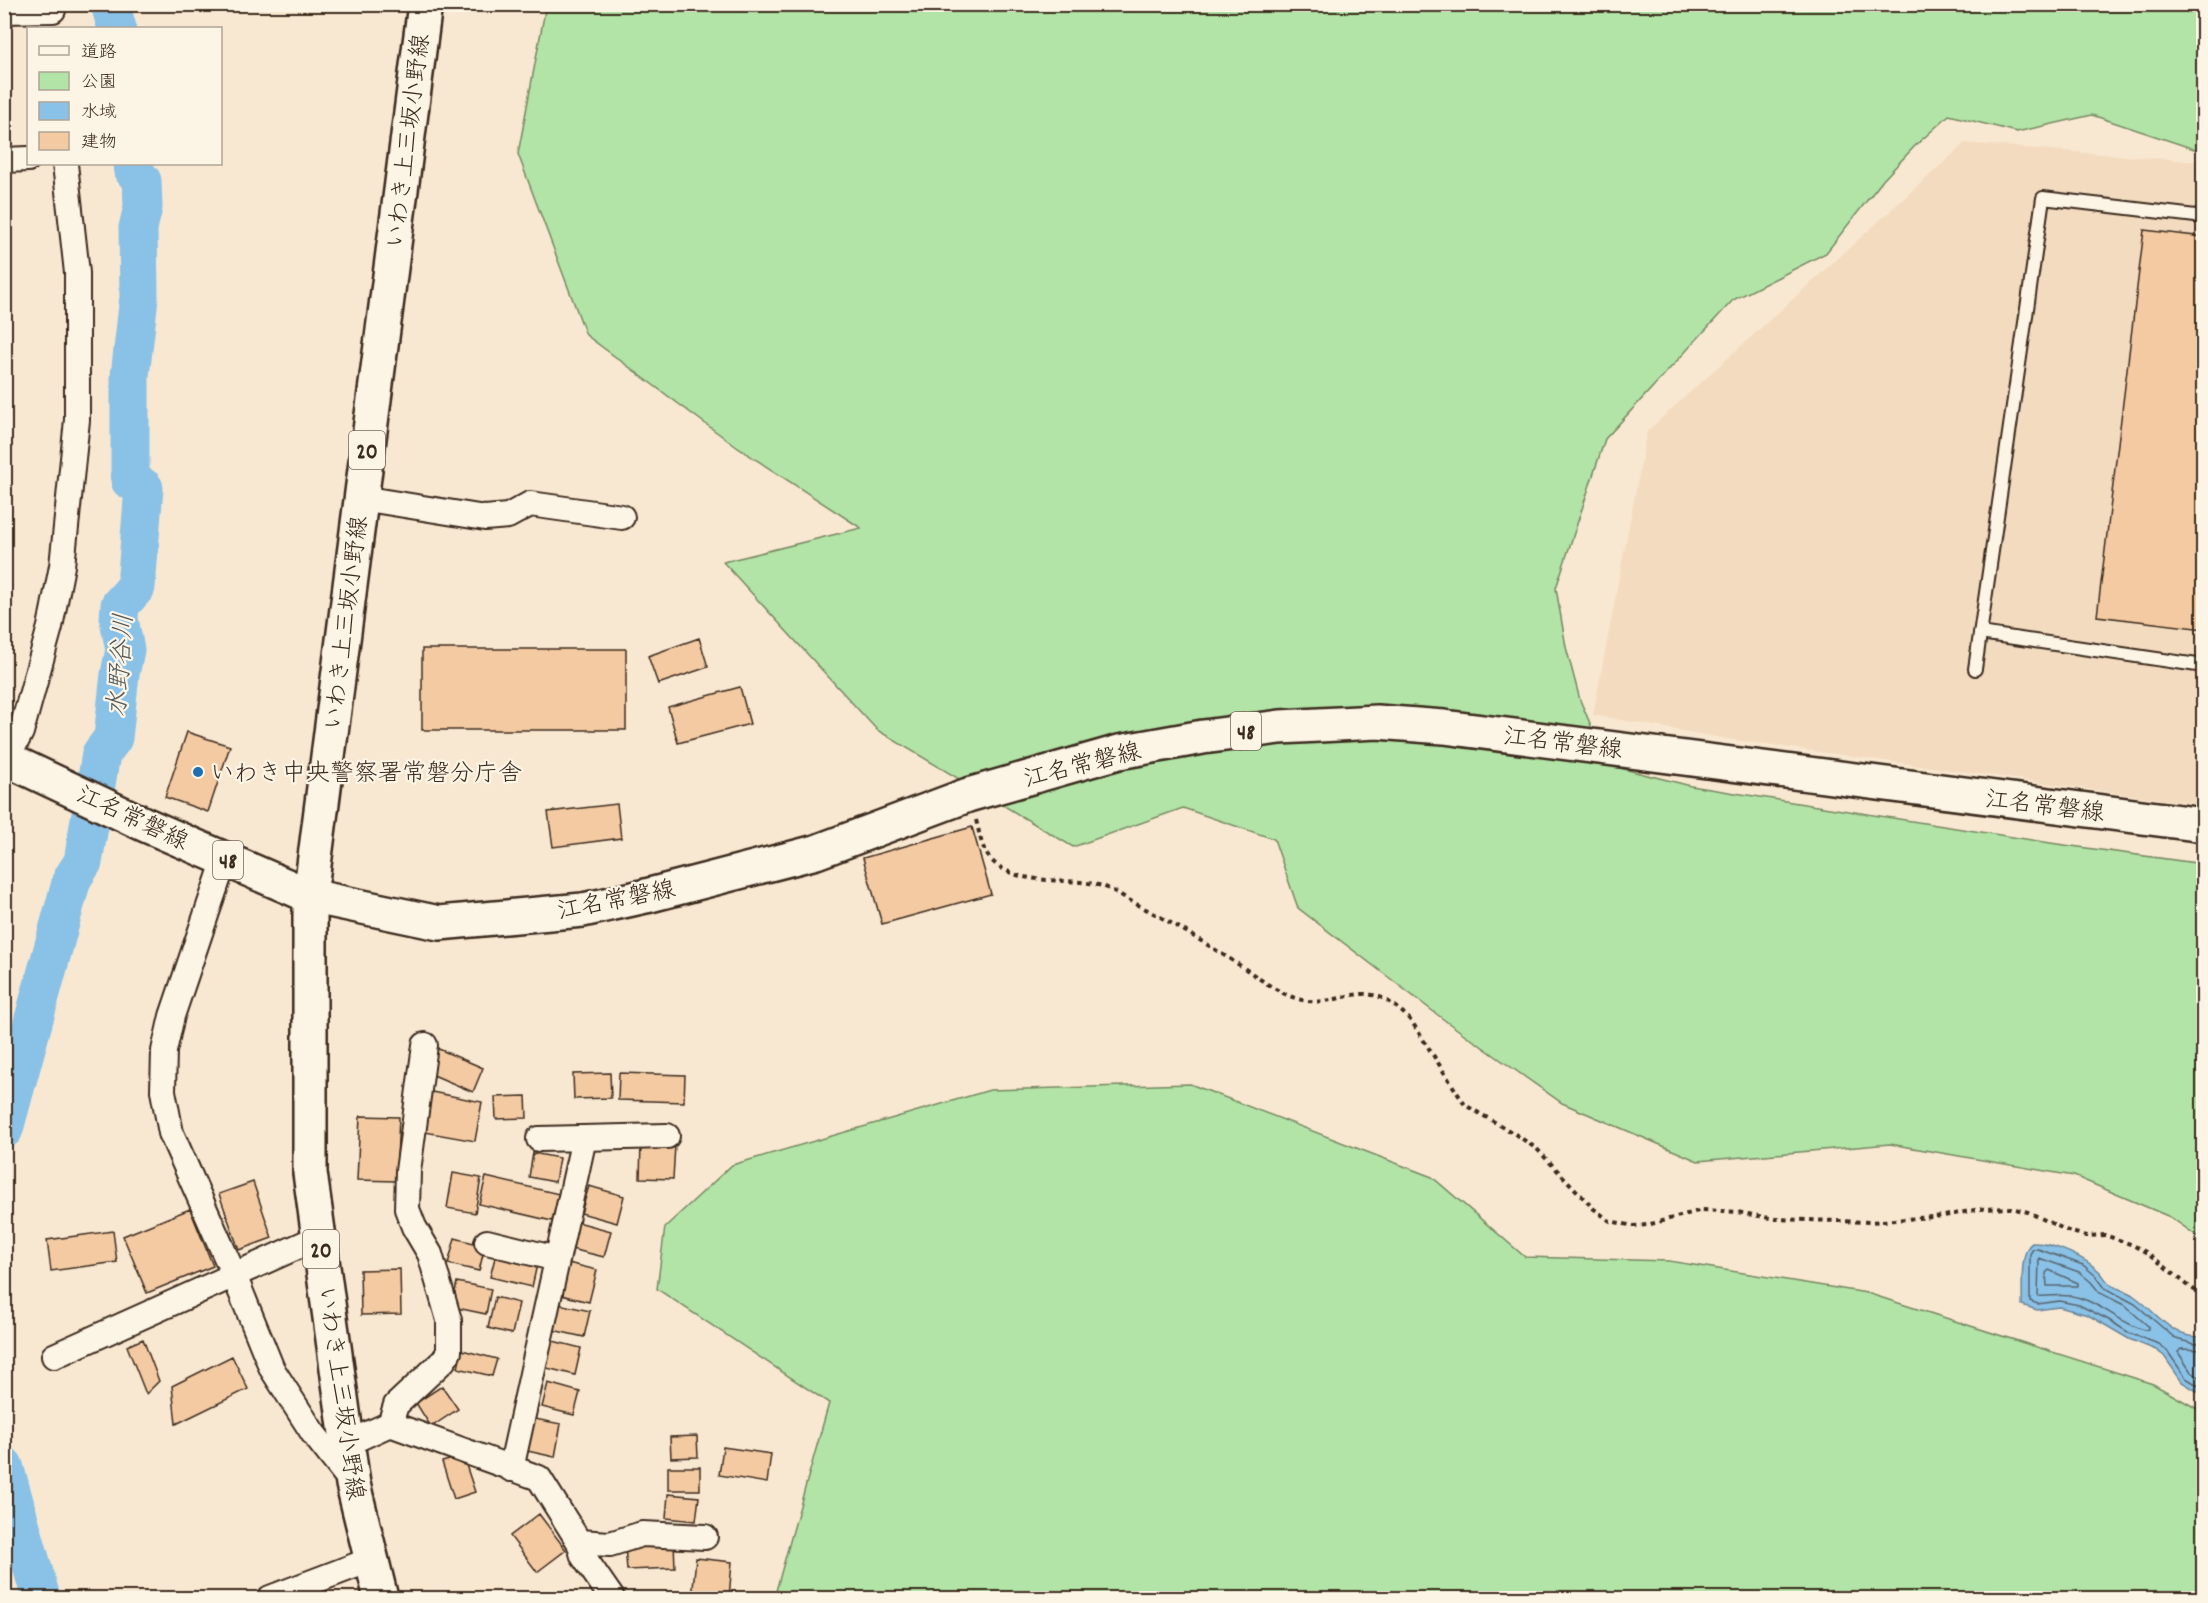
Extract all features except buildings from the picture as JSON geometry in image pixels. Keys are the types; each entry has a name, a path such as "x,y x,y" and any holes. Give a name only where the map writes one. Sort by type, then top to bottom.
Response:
{"main road":[{"name":"いわき上三坂小野線","path":"381,1599 353,1484 310,1173 310,896 425,4"},
{"name":"江名常磐線","path":"6,761 310,896 439,923 583,910 646,896 816,852 968,795 1119,752 1203,737 1280,727 1377,722 1444,727 2204,825"}],"street":[{"path":"4,10 53,14"},
{"path":"4,160 27,159"},
{"path":"6,761 21,732 51,627 62,566 77,420 77,273 65,165"},
{"path":"361,498 484,518 508,516 530,504 622,517"},
{"path":"225,859 172,1016 164,1051 164,1091 171,1133 234,1275 272,1369 313,1433 353,1484"},
{"path":"390,1424 396,1405 443,1361 449,1352 449,1320 430,1254 414,1227 407,1209 408,1171 425,1045"},
{"path":"539,1139 667,1136"},
{"path":"511,1468 584,1138"},
{"path":"54,1356 319,1237"},
{"path":"487,1242 557,1259"},
{"path":"348,1443 390,1424 539,1478 579,1542 583,1556 612,1599"},
{"path":"579,1542 610,1544 642,1534 705,1537"},
{"path":"270,1599 370,1560"}],"lane":[{"path":"1975,669 2043,198 2204,217"},
{"path":"1980,633 2204,666"}],"path":[{"path":"968,795 984,852 1005,870 1020,876 1102,886 1160,916 1274,987 1297,998 1326,1000 1361,993 1373,994 1386,1000 1412,1022 1464,1105 1537,1149 1594,1209 1610,1221 1634,1226 1647,1225 1702,1210 1737,1212 1775,1219 1870,1222 1944,1216 1980,1209 2011,1208 2028,1212 2068,1231 2086,1236 2105,1234 2133,1245 2149,1254 2204,1296"}],"shaded area":[{"path":"1965,143 2203,162 2203,805 1733,740 1593,715 1647,431"}],"green space":[{"path":"546,5 2203,5 2203,152 2092,115 2017,132 1949,115 1883,180 1826,253 1733,300 1605,439 1556,588 1566,647 1580,700 1608,765 1691,786 2057,844 2203,864 2203,1240 2170,1217 2074,1176 1890,1144 1698,1161 1562,1103 1447,1022 1298,908 1274,839 1183,808 1073,847 877,730 723,562 861,528 738,448 586,335 518,154"},
{"path":"1190,1084 1432,1177 1525,1257 1669,1261 1867,1293 2153,1384 2203,1412 2203,1598 774,1598 829,1403 657,1289 665,1227 732,1165 990,1090"}],"water":[{"path":"2032,1243 2049,1245 2078,1256 2100,1272 2111,1285 2134,1296 2174,1330 2193,1337 2203,1336 2203,1395 2182,1382 2164,1356 2156,1350 2129,1339 2088,1315 2059,1307 2037,1310 2022,1305 2023,1262 2028,1247"}],"waterway":[{"name":"水野谷川","path":"110,4 117,27"},
{"name":"水野谷川","path":"4,1129 72,879 83,862 101,754 113,738 125,650 119,619 120,605 136,587 144,488 130,480 130,376 139,297 138,228 143,207 142,181 133,170 134,165"},
{"name":"水野谷川","path":"4,1466 41,1598"}],"place":[{"name":"いわき中央警察署常磐分庁舎","path":"198,772"}]}
